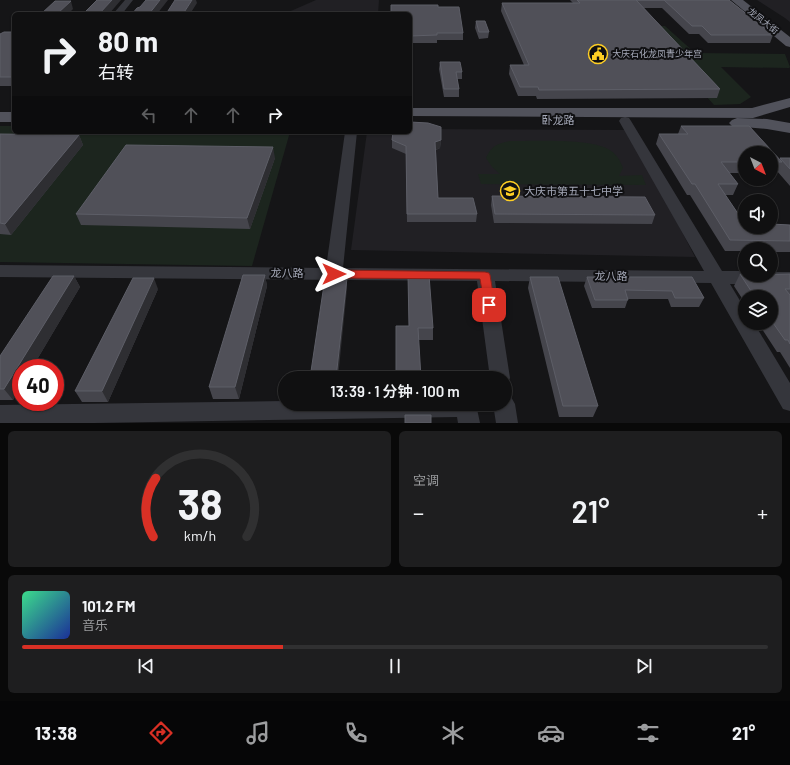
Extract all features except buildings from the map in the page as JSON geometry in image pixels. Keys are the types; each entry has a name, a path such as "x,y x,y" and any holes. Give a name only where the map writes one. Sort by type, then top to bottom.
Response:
{"main road":[{"name":"龙凤大街","path":"736,0 790,43"},
{"name":"龙凤大街","path":"746,0 790,33"},
{"path":"701,118 753,113 790,102"},
{"path":"0,109 12,110"},
{"name":"卧龙路","path":"412,112 701,118"},
{"path":"0,117 12,117"},
{"path":"701,118 767,124 790,128"},
{"name":"卧龙路","path":"412,119 625,121 701,118"}],"street":[{"path":"119,12 129,0"},
{"path":"625,121 718,277 790,402"},
{"path":"334,274 351,134"},
{"name":"龙八路","path":"0,271 790,278"},
{"path":"485,275 499,371"},
{"path":"0,415 467,407 469,423"},
{"path":"505,411 507,423"}],"shaded area":[{"path":"316,0 379,0 378,12 289,12"},
{"path":"757,0 790,0 790,22 785,18"},
{"path":"644,26 665,26 695,53 785,54 790,67 721,67 751,97 740,104 714,105"},
{"path":"0,126 12,126 12,134 289,134 252,266 0,262"},
{"name":"大庆市第五十七中学","path":"412,129 629,130 695,257 351,250 367,134 412,134"},
{"path":"510,141 560,141 599,145 611,151 619,160 623,168 619,176 642,175 646,185 481,184 478,174 500,174 492,167 486,158 490,150 498,144"}],"place":[{"name":"大庆石化龙凤青少年宫","path":"598,54"},
{"name":"大庆市第五十七中学","path":"510,191"}],"route":[{"path":"334,274 485,275 489,305"}]}
